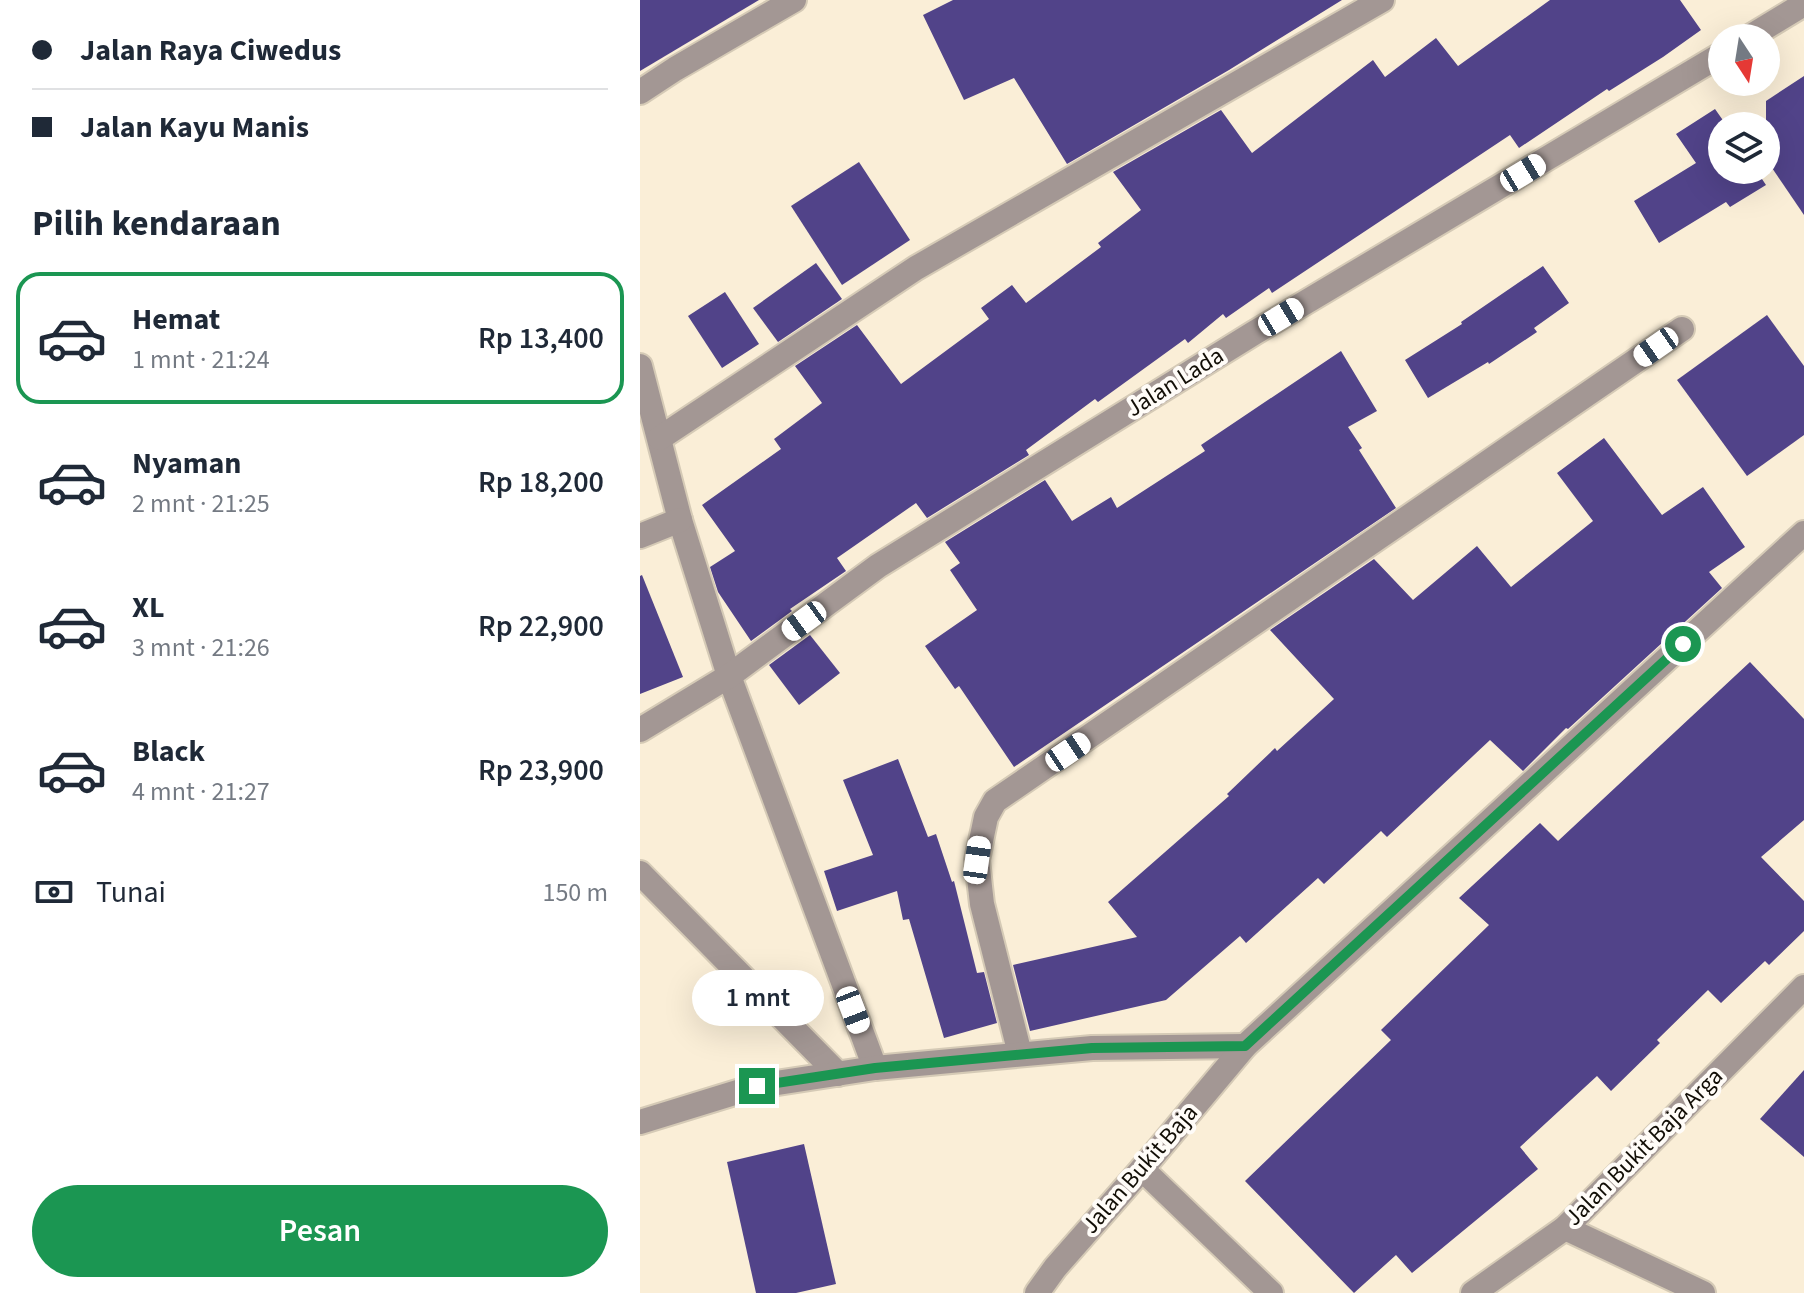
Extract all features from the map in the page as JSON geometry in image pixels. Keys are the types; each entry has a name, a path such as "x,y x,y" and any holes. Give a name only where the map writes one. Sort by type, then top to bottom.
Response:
{"street":[{"path":"640,92 794,0"},
{"path":"660,438 916,268 1382,0"},
{"path":"1771,24 1804,4"},
{"name":"Jalan Lada","path":"640,730 729,676 892,557 1254,333 1708,62"},
{"path":"1020,1054 982,904 977,860 981,832 995,801 1682,329"},
{"path":"640,366 680,520 729,676 875,1068"},
{"path":"640,536 680,520"},
{"name":"Jalan Bukit Baja","path":"1037,1293 1245,1046 1804,533"},
{"path":"640,873 838,1074"},
{"name":"Jalan Bukit Baja Arga","path":"1473,1293 1565,1228 1804,987"},
{"path":"640,1122 757,1086 875,1068 1092,1048 1245,1046"},
{"path":"1142,1169 1271,1293"},
{"path":"1565,1228 1703,1293"}],"building":[{"path":"640,0 759,0 640,71"},
{"path":"953,0 1342,0 1067,164 1014,78 964,100 923,15"},
{"path":"1550,0 1680,0 1701,30 1519,148 1510,135 1272,293 1269,288 1226,318 1223,314 1188,343 1185,339 1098,402 1095,399 1026,450 1029,455 927,518 916,503 837,558 846,571 790,609 792,611 751,641 718,592 710,567 735,551 702,505 781,449 774,439 822,403 795,366 857,325 901,384 989,319 981,308 1012,285 1026,303 1101,247 1098,243 1141,210 1113,172 1221,110 1252,153 1373,60 1385,77 1436,38 1458,66"},
{"path":"1804,76 1804,215 1780,180 1780,112 1766,112 1766,101 1780,96 1780,92"},
{"path":"1708,113 1708,184 1766,185 1730,207 1726,202 1659,243 1634,201 1696,163 1676,134"},
{"path":"859,162 910,240 842,285 791,206"},
{"path":"816,263 842,299 778,342 753,308"},
{"path":"1543,266 1569,303 1534,328 1537,332 1489,364 1428,398 1405,360"},
{"path":"725,292 759,344 722,368 688,316"},
{"path":"1767,315 1804,366 1804,435 1747,476 1677,380"},
{"path":"1341,351 1377,411 1348,427 1396,508 1014,767 959,686 955,689 925,646 977,610 950,570 960,563 945,542 1045,480 1072,521 1111,497 1117,508 1205,451 1201,445"},
{"path":"1604,438 1662,515 1703,487 1745,547 1709,572 1722,588 1566,728 1523,771 1490,740 1387,837 1381,831 1324,884 1318,878 1246,943 1240,936 1166,1000 1030,1031 1013,965 1137,937 1108,902 1229,796 1227,794 1275,748 1277,751 1334,699 1270,630 1374,559 1413,600 1477,546 1511,587 1593,521 1557,473"},
{"path":"640,576 683,677 640,694"},
{"path":"810,635 840,673 799,705 769,665"},
{"path":"1750,662 1804,719 1804,820 1761,857 1804,901 1804,931 1769,965 1765,961 1721,1003 1708,990 1611,1091 1597,1076 1520,1147 1538,1169 1412,1273 1396,1255 1354,1293 1245,1181 1391,1040 1381,1030 1489,925 1459,898 1540,823 1558,841"},
{"path":"898,759 928,837 936,834 954,881 977,973 984,972 997,1023 944,1038 909,919 903,920 897,891 837,911 824,871 873,855 843,780"},
{"path":"1804,1070 1804,1157 1760,1119"},
{"path":"804,1144 836,1284 796,1293 756,1293 727,1162"}],"route":[{"path":"757,1086 875,1068 1092,1048 1245,1046 1683,644"}]}
